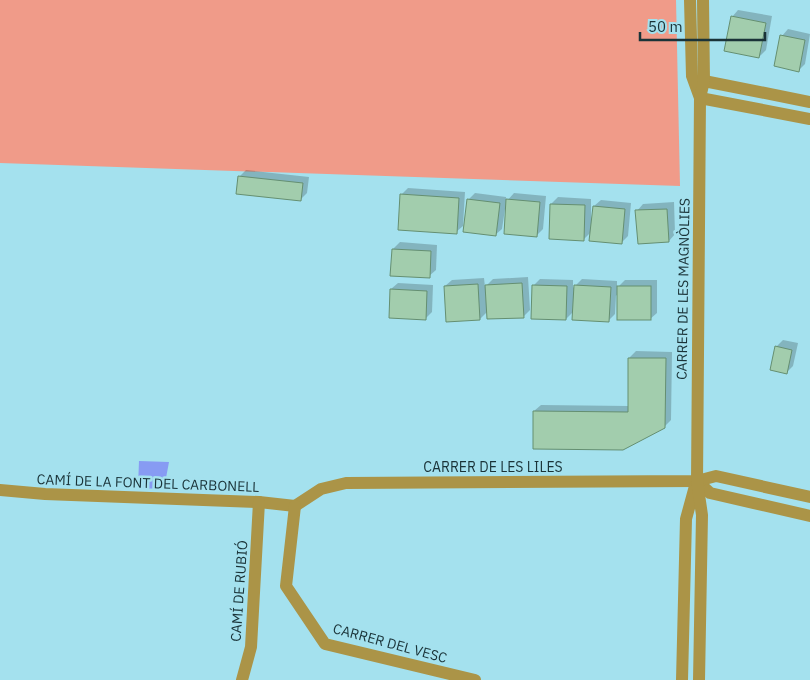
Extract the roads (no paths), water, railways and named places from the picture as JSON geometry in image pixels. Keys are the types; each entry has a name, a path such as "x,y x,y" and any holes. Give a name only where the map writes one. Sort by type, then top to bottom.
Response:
{"street":[{"name":"CARRER DE LES MAGNÒLIES","path":"690,0 692,76 700,98"},
{"name":"CARRER DE LES MAGNÒLIES","path":"699,680 702,515 696,481 700,98 704,82 703,0"},
{"path":"704,82 810,102"},
{"path":"700,98 810,119"},
{"name":"CARRER DE LES LILES","path":"295,506 322,489 346,483 696,481 716,476 810,497"},
{"name":"CARRER DE LES MAGNÒLIES","path":"682,680 686,519 696,481"},
{"path":"696,481 710,493 810,516"},
{"name":"CAMÍ DE LA FONT DEL CARBONELL","path":"0,490 46,494 259,502 295,506"},
{"name":"CAMÍ DE RUBIÓ","path":"242,680 251,647 259,502"},
{"name":"CARRER DEL VESC","path":"295,506 286,586 325,644 475,680"}],"water":[{"path":"139,461 169,462 164,489 138,488"}]}
